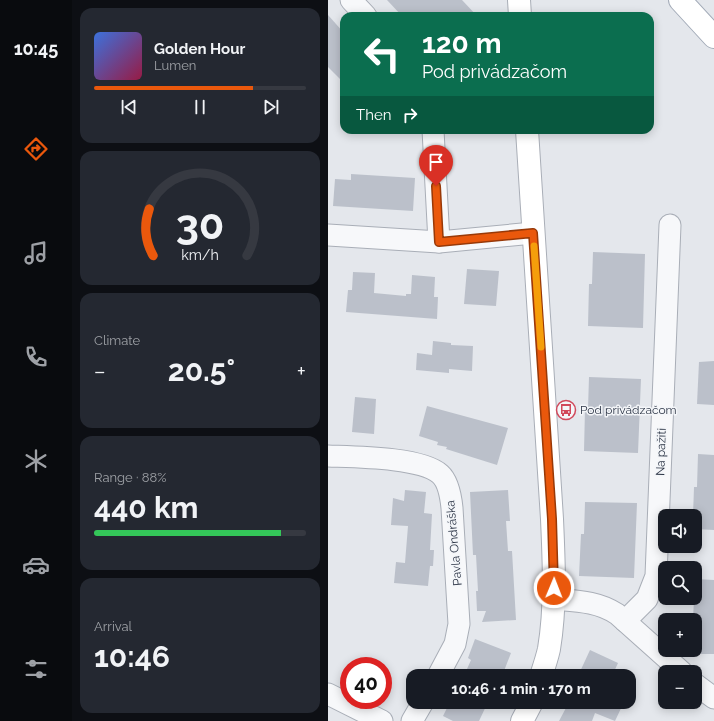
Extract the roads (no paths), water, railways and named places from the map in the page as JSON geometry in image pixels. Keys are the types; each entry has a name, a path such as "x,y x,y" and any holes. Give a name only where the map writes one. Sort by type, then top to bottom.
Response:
{"street":[{"path":"351,0 362,12"},
{"path":"520,0 520,12"},
{"path":"680,0 714,37"},
{"path":"433,134 439,242"},
{"path":"527,134 552,519 554,576 552,623 548,651 543,669"},
{"name":"Na pažiti","path":"625,621 647,599 656,576 670,225"},
{"path":"328,235 439,242 533,233"},
{"name":"Pavla Ondráška","path":"328,456 403,461 422,464 440,474 450,492 459,624 455,644 442,669"},
{"path":"553,599 599,605 608,608 625,621 674,665"},
{"path":"702,689 714,698"},
{"path":"328,694 382,721"},
{"path":"412,721 419,709"},
{"path":"522,721 528,709"}],"place":[{"name":"Pod privádzačom","path":"566,410"}]}
